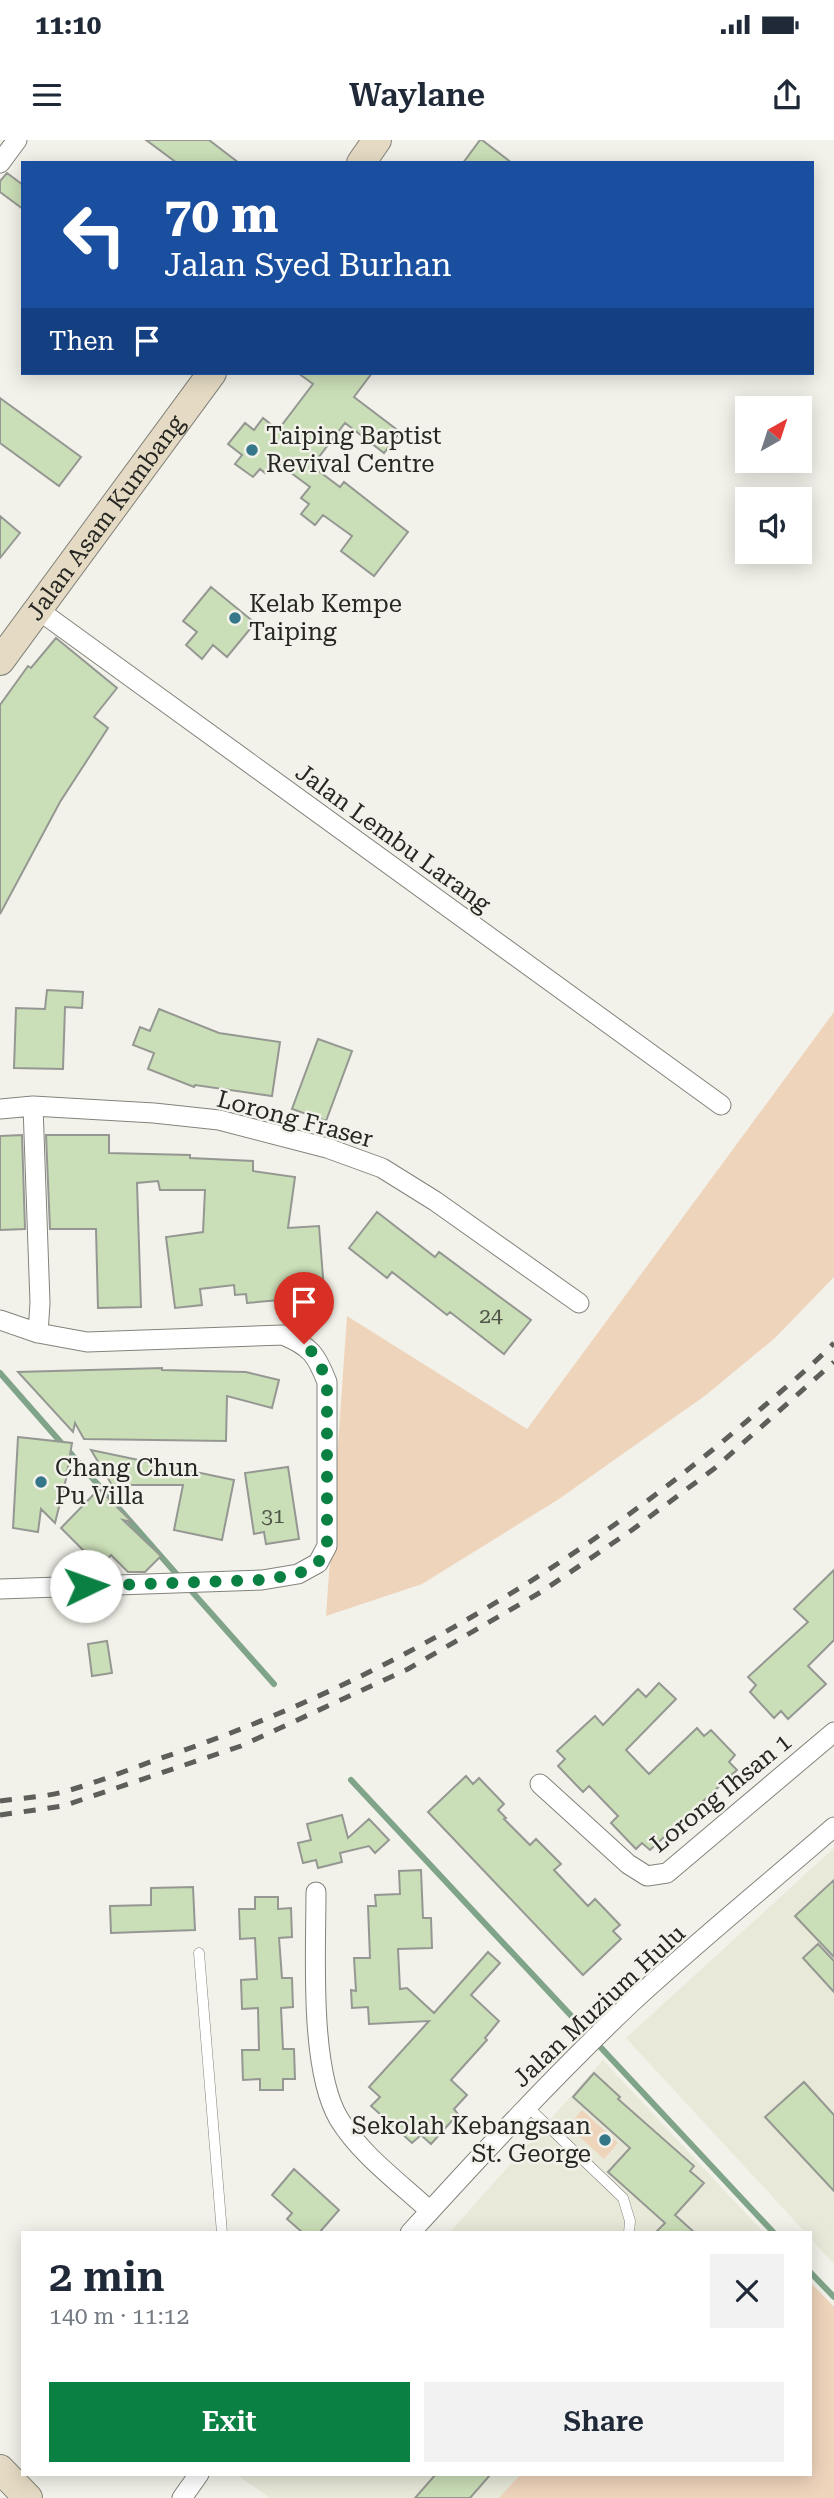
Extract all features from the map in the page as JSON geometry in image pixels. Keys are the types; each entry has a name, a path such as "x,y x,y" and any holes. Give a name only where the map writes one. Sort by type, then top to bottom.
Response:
{"main road":[{"path":"362,161 377,140"},
{"name":"Jalan Asam Kumbang","path":"0,661 211,375"},
{"path":"0,2469 28,2498"},
{"path":"0,2488 16,2498"}],"street":[{"path":"0,163 18,140"},
{"name":"Jalan Lembu Larang","path":"37,609 722,1105"},
{"path":"33,1106 40,1303 37,1333"},
{"name":"Lorong Fraser","path":"0,1109 33,1106 154,1113 219,1120 338,1152 382,1168 435,1201 579,1303"},
{"path":"0,1320 37,1333 87,1342 283,1335 304,1344 317,1357 327,1382 327,1546 318,1563 298,1574 262,1580 0,1590"},
{"name":"Lorong Ihsan 1","path":"540,1784 628,1864 647,1876 667,1873 834,1732"},
{"name":"Jalan Muzium Hulu","path":"412,2231 527,2106 604,2029 834,1827"},
{"path":"316,1892 316,1989 321,2052 328,2094 339,2119 354,2140 430,2211"},
{"path":"182,2498 198,2476"}],"lane":[{"path":"199,1953 222,2231"},
{"path":"527,2106 623,2198 630,2221 629,2231"}],"shaded area":[{"path":"834,1012 834,1277 775,1338 706,1395 559,1499 422,1584 326,1616 347,1316 527,1429"},
{"path":"834,1848 834,2264 812,2240 812,2231 804,2231 626,2038"},
{"name":"Sekolah Kebangsaan St. George","path":"603,2060 762,2231 451,2231"},
{"path":"582,2110 618,2143 604,2159 568,2126"},
{"path":"812,2284 834,2307 834,2498 270,2498 238,2476 812,2476"},
{"path":"812,2284 834,2307 834,2498 499,2498 519,2476 812,2476"}],"building":[{"path":"146,140 209,140 236,161 174,161"},
{"path":"482,140 509,161 464,161"},
{"path":"7,173 21,184 21,208 0,192 0,181"},
{"path":"301,375 370,375 354,397 400,432 384,453 345,423 312,466 340,487 344,482 408,532 374,576 341,551 352,536 323,515 315,525 301,514 309,504 301,498 310,487 275,461 265,473 260,469 253,477 235,464 242,455 228,444 245,423 254,430 263,418 278,430 313,384"},
{"path":"0,398 81,457 59,486 0,443"},
{"path":"0,516 20,533 0,558"},
{"path":"211,587 255,623 227,657 213,645 202,659 186,645 197,632 183,621"},
{"path":"56,638 117,688 94,717 108,728 60,802 0,914 0,705 28,666 31,668"},
{"path":"47,990 83,992 82,1008 65,1007 63,1069 14,1068 16,1008 45,1009"},
{"path":"159,1009 219,1033 280,1042 272,1096 195,1085 194,1087 148,1069 154,1053 133,1045 140,1027 150,1031"},
{"path":"318,1039 352,1051 326,1121 292,1109"},
{"path":"22,1135 25,1229 0,1230 0,1136"},
{"path":"46,1135 109,1135 109,1153 190,1155 190,1158 253,1161 253,1171 295,1177 288,1228 319,1226 325,1303 291,1305 291,1299 247,1303 246,1294 235,1295 234,1285 200,1289 202,1305 175,1308 166,1237 203,1232 205,1190 160,1190 158,1181 137,1183 141,1307 98,1308 96,1229 50,1229"},
{"path":"377,1212 435,1257 439,1252 531,1320 504,1354 450,1312 447,1315 392,1272 387,1278 349,1248"},
{"path":"162,1368 246,1372 279,1380 272,1408 227,1396 226,1441 84,1439 75,1423 73,1432 18,1372"},
{"name":"Chang Chun Pu Villa","path":"18,1437 72,1443 55,1523 41,1509 38,1532 13,1528"},
{"path":"91,1450 234,1480 222,1540 174,1530 183,1485 112,1485"},
{"path":"288,1467 299,1539 266,1544 264,1532 254,1534 245,1473"},
{"path":"99,1489 132,1522 123,1520 161,1556 145,1572 128,1572 111,1555 100,1567 61,1528"},
{"path":"834,1570 834,1640 808,1666 826,1684 788,1719 781,1711 774,1718 750,1692 756,1685 748,1677 808,1622 794,1609"},
{"path":"107,1641 112,1673 92,1676 88,1644"},
{"path":"659,1683 676,1699 626,1750 649,1774 697,1728 704,1736 711,1730 735,1755 729,1762 737,1770 650,1850 642,1843 636,1849 611,1823 618,1816 589,1786 583,1792 558,1766 565,1759 557,1751 595,1716 603,1725 638,1689 646,1697"},
{"path":"466,1776 473,1784 479,1778 504,1804 498,1810 506,1818 504,1819 530,1845 536,1839 561,1864 554,1870 588,1906 595,1899 620,1925 613,1931 621,1939 583,1975 428,1812"},
{"path":"342,1815 348,1838 369,1819 389,1840 375,1853 369,1846 340,1853 342,1862 318,1868 316,1860 303,1863 298,1843 311,1840 307,1824"},
{"path":"421,1870 423,1918 431,1918 432,1948 398,1949 400,1989 407,1988 434,2013 488,1952 500,1963 471,1995 499,2021 485,2038 487,2040 451,2080 467,2095 454,2109 458,2114 431,2144 421,2135 412,2143 371,2106 380,2097 369,2087 429,2021 369,2024 368,2007 352,2008 351,1990 356,1991 354,1958 370,1958 368,1906 376,1906 375,1895 400,1894 399,1871"},
{"path":"834,1880 834,1957 795,1916"},
{"path":"193,1887 195,1930 111,1933 110,1906 151,1905 151,1888"},
{"path":"255,1897 278,1897 278,1909 291,1908 292,1937 279,1938 282,1978 292,1978 293,2007 281,2008 283,2049 294,2049 295,2079 283,2079 283,2090 260,2090 260,2079 243,2080 242,2050 259,2050 258,2008 242,2009 241,1980 257,1979 255,1938 240,1939 239,1909 255,1909"},
{"path":"818,1944 834,1961 834,1992 803,1958"},
{"path":"594,2073 620,2097 618,2099 694,2166 690,2171 704,2183 675,2215 693,2231 657,2231 665,2223 608,2172 630,2148 573,2097"},
{"path":"804,2082 834,2115 834,2191 765,2117"},
{"path":"294,2169 339,2210 321,2231 301,2231 287,2219 292,2213 272,2195"},
{"path":"434,2476 489,2476 470,2498 415,2498"}],"waterway":[{"path":"0,1373 180,1578"},
{"path":"187,1586 274,1684"},
{"path":"351,1780 772,2231"},
{"path":"812,2274 834,2297"}],"railway":[{"path":"0,1801 63,1792 91,1784 251,1725 328,1692 476,1615 547,1571 683,1474 834,1343"},
{"path":"0,1815 63,1806 241,1746 408,1669 541,1592 632,1530 715,1468 834,1362"}],"place":[{"name":"Taiping Baptist Revival Centre","path":"252,450"},
{"name":"Kelab Kempe Taiping","path":"235,618"},
{"name":"Chang Chun Pu Villa","path":"41,1482"},
{"name":"Sekolah Kebangsaan St. George","path":"605,2140"}],"route":[{"path":"86,1586 262,1580 298,1574 318,1563 327,1546 327,1382 317,1357 304,1344"}]}
